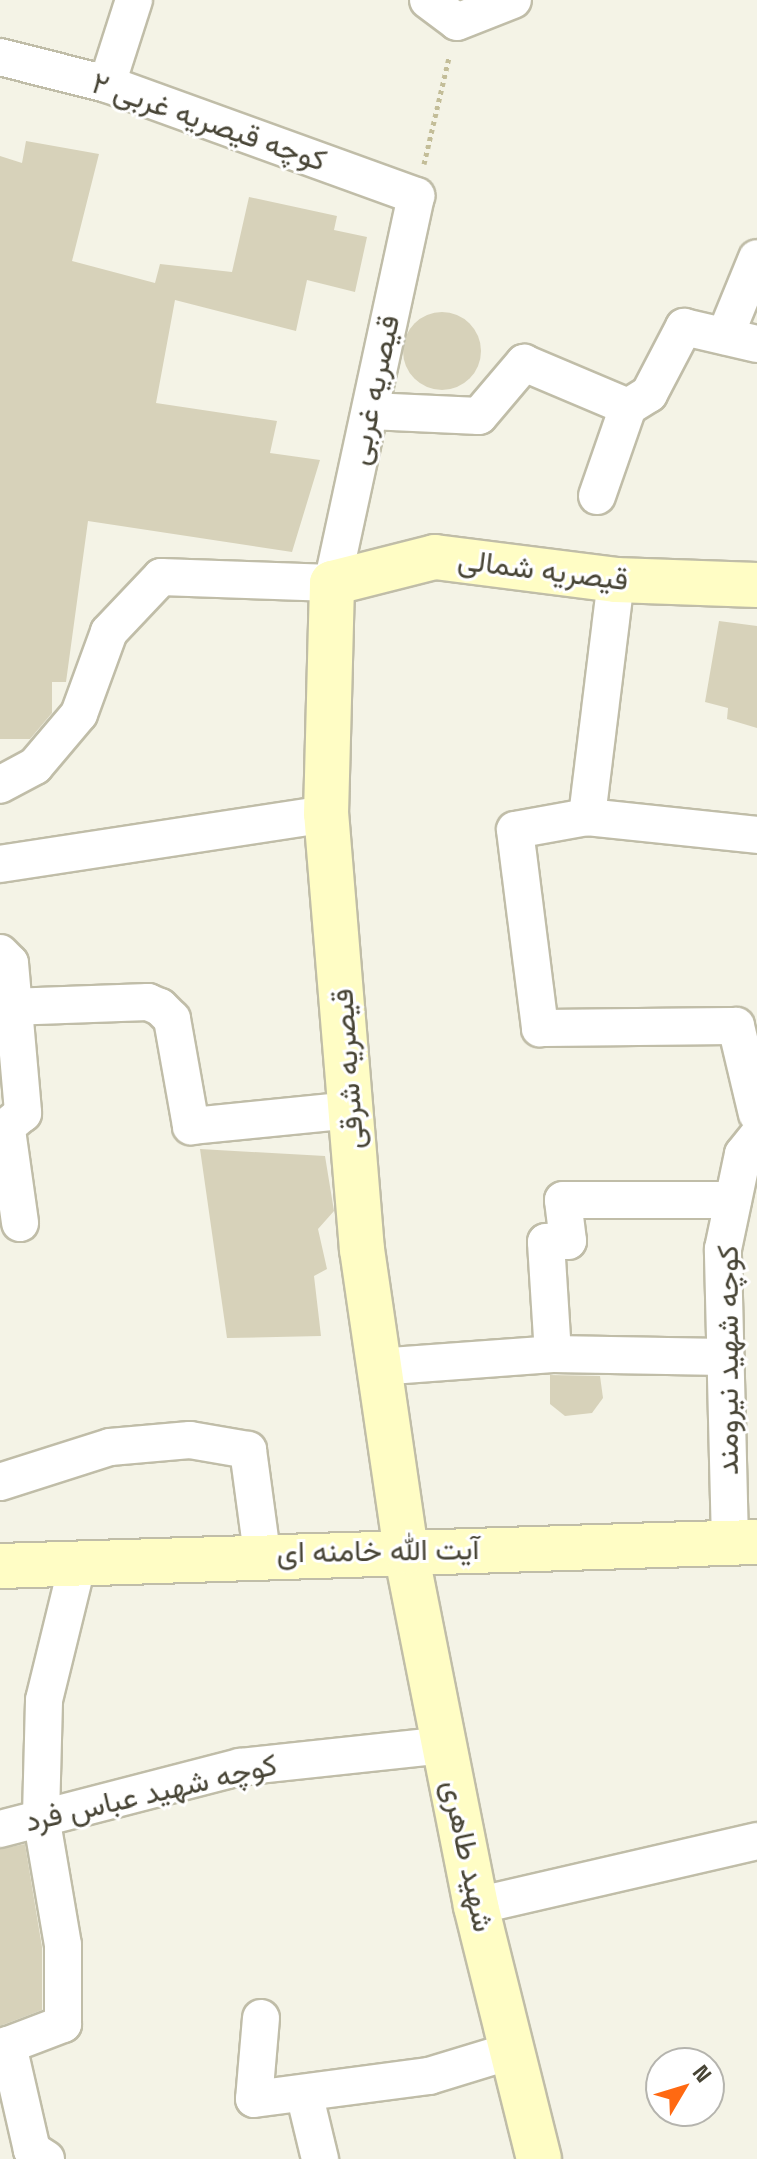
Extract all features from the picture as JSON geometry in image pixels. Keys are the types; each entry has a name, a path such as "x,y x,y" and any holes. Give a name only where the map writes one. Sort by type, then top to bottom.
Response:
{"main road":[{"name":"قیصریه شمالی","path":"332,583 435,557 616,580 757,585"},
{"name":"قیصریه شرقی","path":"332,583 326,814 377,1367 406,1551"},
{"name":"آیت الله خامنه ای","path":"0,1566 262,1554 743,1542"},
{"name":"شهید طاهری","path":"406,1551 476,1906 539,2159"}],"street":[{"path":"107,84 134,0"},
{"path":"428,0 457,22 513,0"},
{"name":"کوچه قیصریه غربی ۲","path":"0,57 107,84 416,196"},
{"name":"قیصریه غربی","path":"332,583 416,196"},
{"path":"597,496 628,407 649,394 684,327 741,340 757,258"},
{"path":"370,411 479,416 524,363 628,407"},
{"path":"0,785 35,766 79,714 109,632 161,577 332,583"},
{"path":"587,817 616,580"},
{"path":"0,864 326,814"},
{"path":"757,835 587,817 515,830 540,1028 736,1026 757,1114"},
{"path":"0,953 10,963 9,1007 20,1052 23,1113 3,1131 20,1223"},
{"path":"9,1007 148,1002 160,1007 172,1019 191,1126 351,1110"},
{"name":"کوچه شهید نیرومند","path":"743,1542 724,1357 723,1249 743,1154 757,1137"},
{"path":"553,1354 546,1242 568,1241 563,1200 733,1200"},
{"path":"377,1367 553,1354 724,1357"},
{"path":"0,1482 110,1447 190,1440 248,1450 262,1554"},
{"path":"46,2159 32,2150 8,2045 63,2024 63,1945 41,1816 44,1700 78,1562"},
{"name":"کوچه شهید عباس فرد","path":"0,1829 240,1767 445,1745"},
{"path":"476,1906 757,1841"},
{"path":"261,2018 254,2099 305,2097 429,2076 511,2051"},
{"path":"305,2097 320,2159"}],"path":[{"path":"416,196 457,22"}],"building":[{"path":"26,141 99,154 72,261 155,283 160,264 232,272 249,197 337,216 334,230 367,237 355,292 307,280 296,331 175,300 156,403 277,421 270,453 320,460 292,552 88,521 66,682 52,682 52,713 30,739 0,739 0,156 22,163"},
{"path":"434,312 450,312 464,318 475,329 481,351 475,373 464,384 450,390 434,390 420,384 409,373 403,359 403,343 409,329 420,318"},
{"path":"719,621 757,626 757,728 727,719 728,708 705,702"},
{"path":"200,1149 325,1156 334,1211 318,1229 327,1269 314,1276 321,1336 227,1338"},
{"path":"550,1375 600,1376 603,1398 592,1413 565,1416 550,1404"},
{"path":"25,1844 42,1947 42,2010 0,2026 0,1849"}]}
